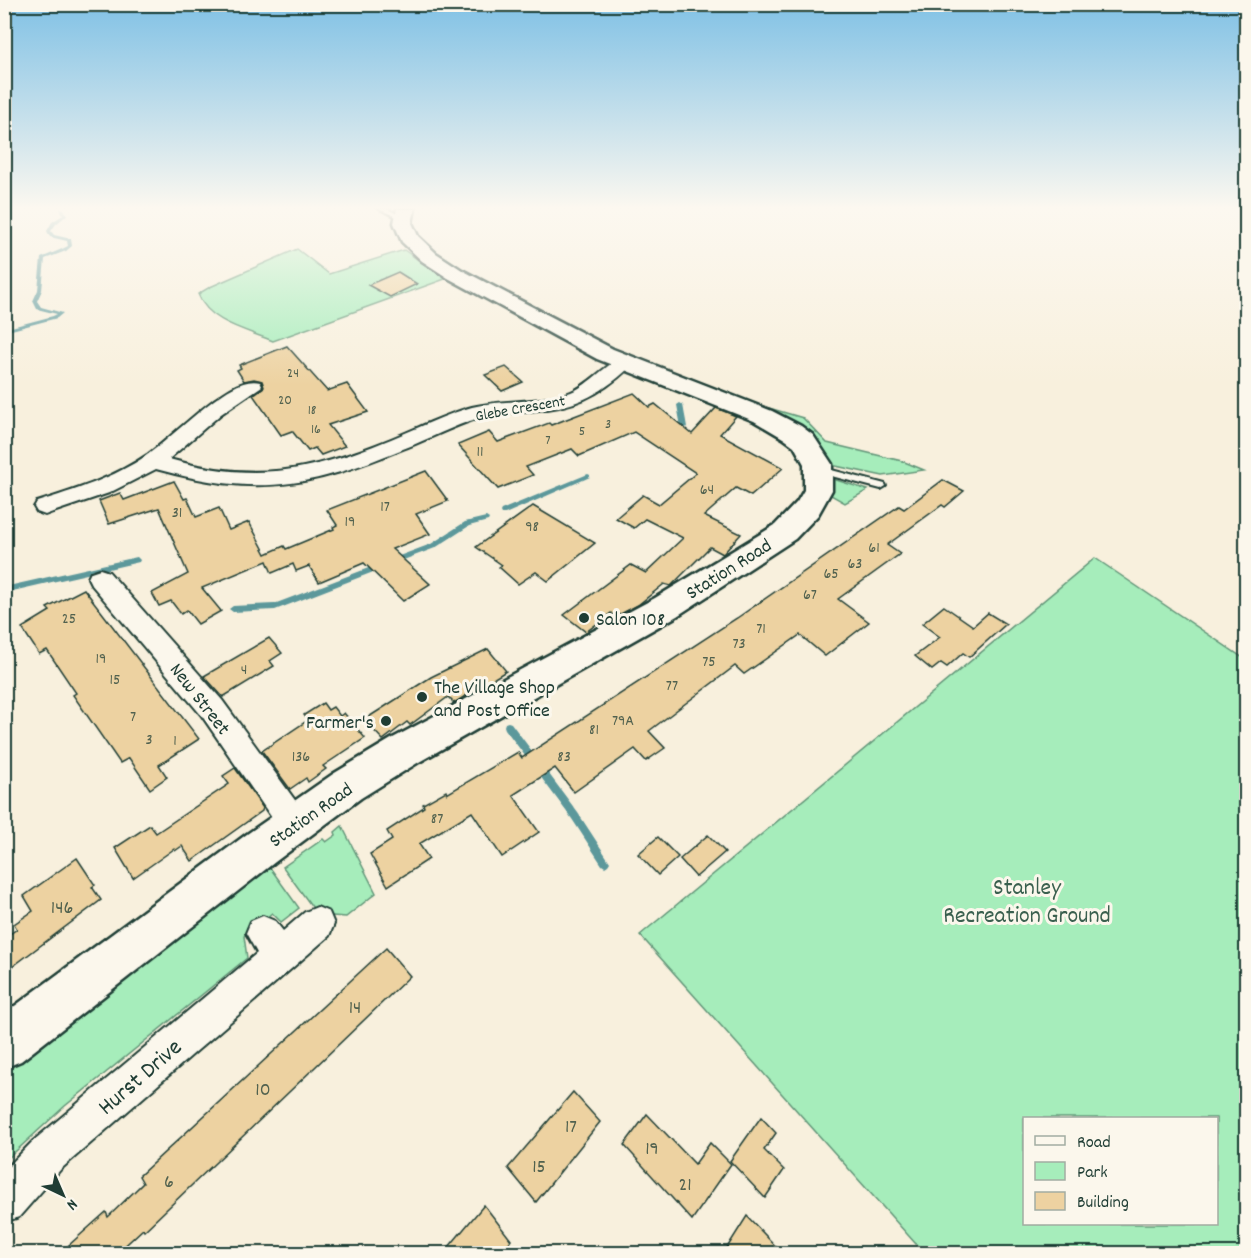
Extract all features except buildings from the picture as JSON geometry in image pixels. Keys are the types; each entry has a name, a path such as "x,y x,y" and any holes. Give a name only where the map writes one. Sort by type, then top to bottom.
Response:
{"street":[{"path":"445,268 544,324 624,363 777,422 804,441 814,455 820,470"},
{"name":"Glebe Crescent","path":"153,461 198,474 264,482 282,489 332,469 415,447 481,411 546,404 572,398 593,388 624,363"},
{"path":"45,507 111,485 153,461 232,396 253,386"},
{"name":"Station Road","path":"4,1044 347,786 406,750 666,607 784,532 808,508 818,490 820,470"},
{"name":"New Street","path":"100,578 212,708 294,824"},
{"name":"Hurst Drive","path":"4,1202 47,1155 272,944 317,924"}],"lane":[{"path":"820,470 881,486"}],"green space":[{"path":"254,268 321,268 329,274 349,268 429,268 445,279 273,341 230,324 211,312 203,304 198,294"},
{"path":"769,408 803,418 827,443 902,461 924,470 883,476 831,465 819,447 804,432"},
{"path":"833,479 868,490 845,503 829,494"},
{"name":"Stanley Recreation Ground","path":"1095,558 1246,660 1246,1244 1239,1254 924,1253 640,935"},
{"path":"342,826 376,893 346,917 318,915 283,867 323,839 326,842 336,835 335,832"},
{"path":"266,862 299,908 281,922 272,913 244,936 247,958 65,1106 5,1161 5,1064"}],"waterway":[{"path":"4,331 55,317 61,313 39,308 35,301 40,290 42,268"},
{"path":"680,405 684,427"},
{"path":"503,512 588,476"},
{"path":"393,561 433,546 467,524 486,519"},
{"path":"4,590 137,560"},
{"path":"233,609 275,607 379,567"},
{"path":"508,726 575,816 605,862"}],"place":[{"name":"Salon 108","path":"584,618"},
{"name":"The Village Shop and Post Office","path":"422,697"},
{"name":"Farmer's","path":"386,721"}]}
